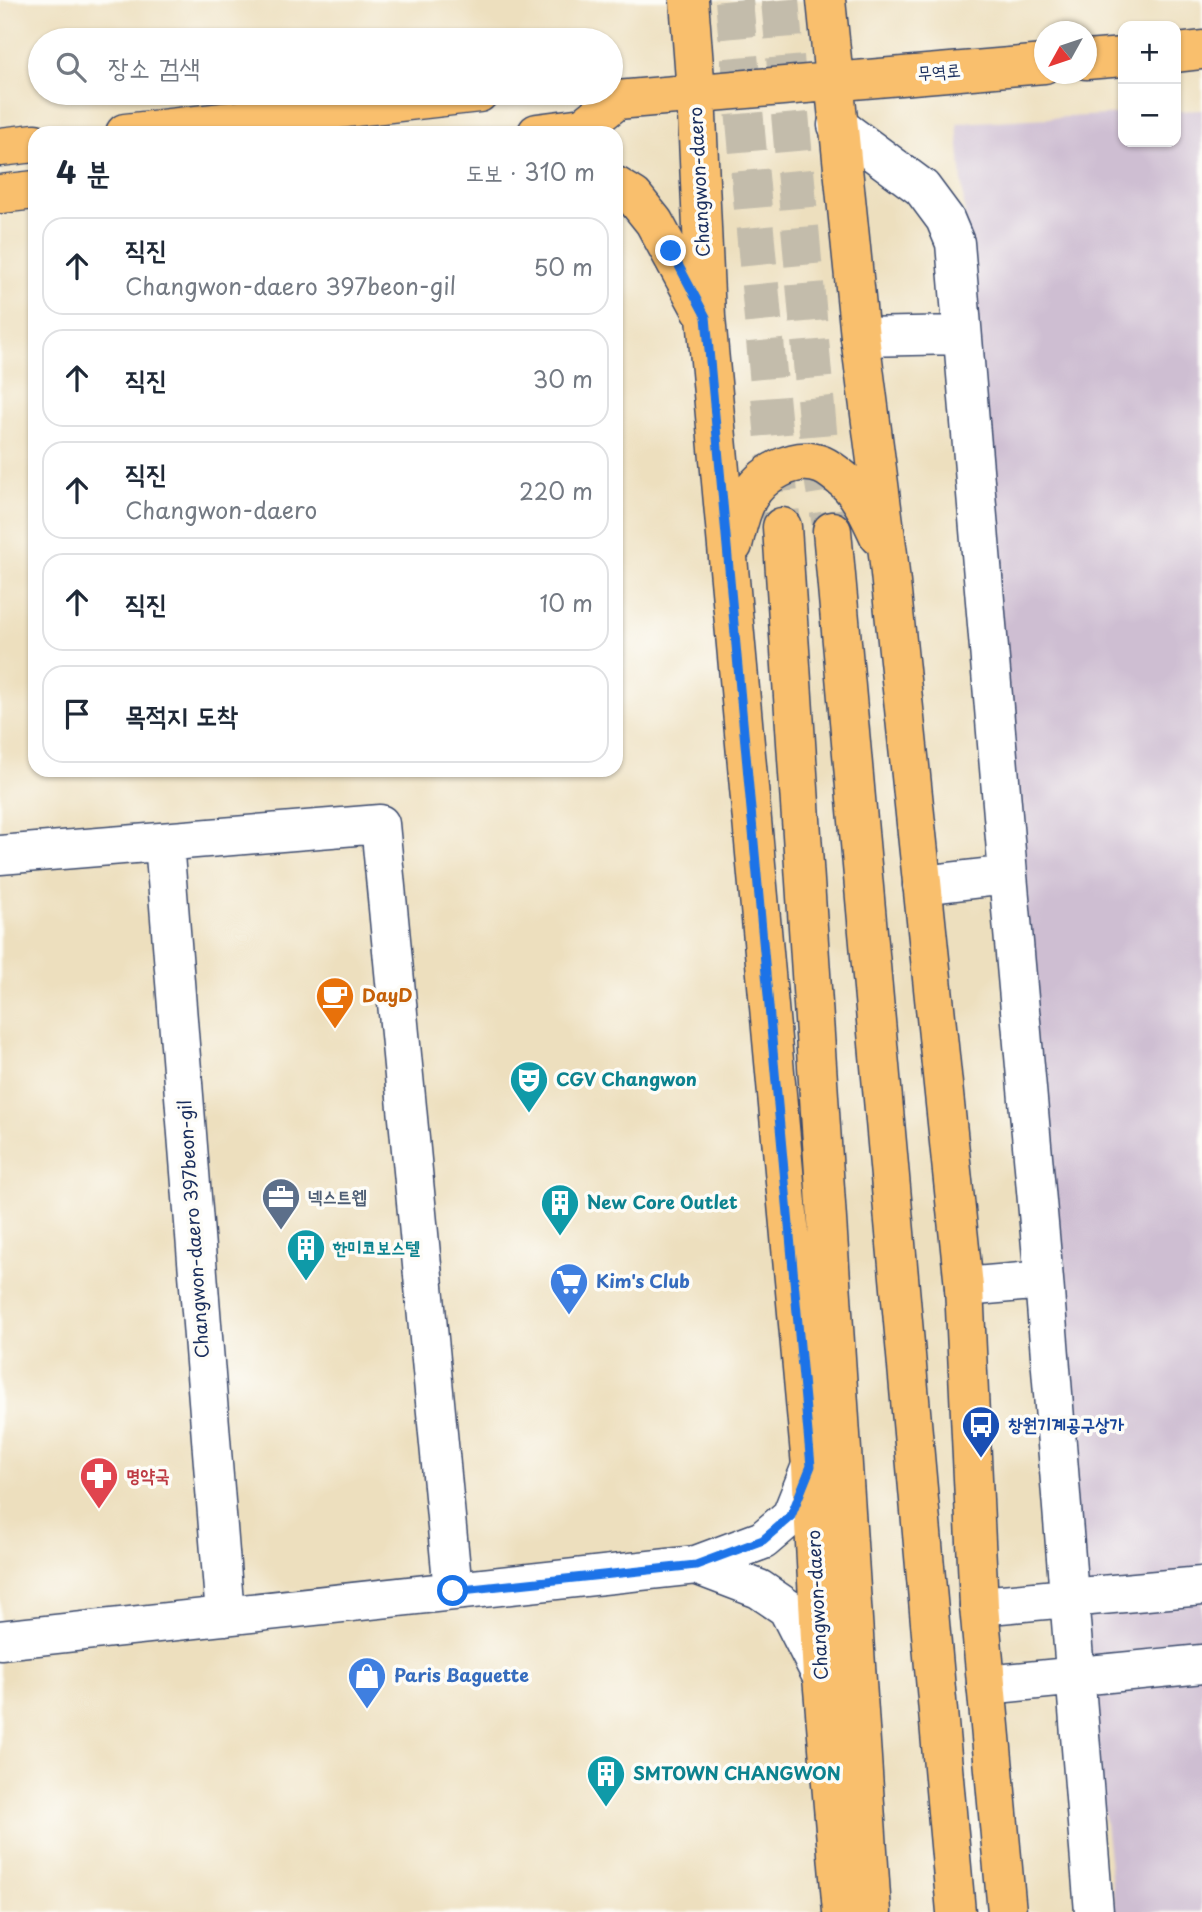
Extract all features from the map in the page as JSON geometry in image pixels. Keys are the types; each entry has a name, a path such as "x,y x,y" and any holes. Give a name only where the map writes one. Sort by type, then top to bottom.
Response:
{"main road":[{"name":"Changwon-daero","path":"689,0 706,317 811,1466 822,1677 842,1912"},
{"path":"826,0 860,337 888,554 964,1287 979,1606 1007,1912"},
{"path":"1181,52 1202,50"},
{"path":"1097,59 1118,57"},
{"name":"무역로","path":"623,96 696,93 1034,65"},
{"path":"187,126 373,105"},
{"path":"584,126 601,105"},
{"path":"0,147 28,144"},
{"path":"623,190 634,197 654,222 706,317"},
{"path":"0,194 28,191"},
{"path":"727,567 748,497 762,479 782,466 803,463 821,465 846,482 862,500 888,554"},
{"path":"782,527 872,1912"},
{"path":"832,530 956,1912"}],"street":[{"path":"837,125 922,188 945,219 955,243 1044,1280 1067,1598 1076,1676 1094,1912"},
{"path":"860,337 962,335"},
{"path":"0,855 380,824 453,1591"},
{"name":"Changwon-daero 397beon-gil","path":"164,842 225,1616"},
{"path":"922,885 1008,875"},
{"path":"964,1287 1044,1280"},
{"path":"0,1640 696,1565 763,1540 791,1516 811,1466"},
{"path":"696,1565 759,1588 787,1608 822,1677"},
{"path":"979,1606 1202,1586"},
{"path":"986,1685 1202,1664"}],"shaded area":[{"path":"1202,110 1202,1912 1115,1912 1090,1690 957,123 1118,114 1118,147 1181,147 1181,111"}],"tunnel":[{"path":"734,0 782,527"},
{"path":"780,0 821,465 832,531"}],"place":[{"name":"DayD","path":"335,1030"},
{"name":"CGV Changwon","path":"529,1114"},
{"name":"넥스트웹","path":"281,1231"},
{"name":"New Core Outlet","path":"560,1237"},
{"name":"한미코보스텔","path":"306,1282"},
{"name":"Kim's Club","path":"569,1316"},
{"name":"창원기계공구상가","path":"981,1459"},
{"name":"명약국","path":"99,1510"},
{"name":"Paris Baguette","path":"367,1710"},
{"name":"SMTOWN CHANGWON","path":"606,1808"}],"route":[{"path":"453,1591 696,1565 763,1540 791,1516 811,1466 706,317 671,251"}]}
